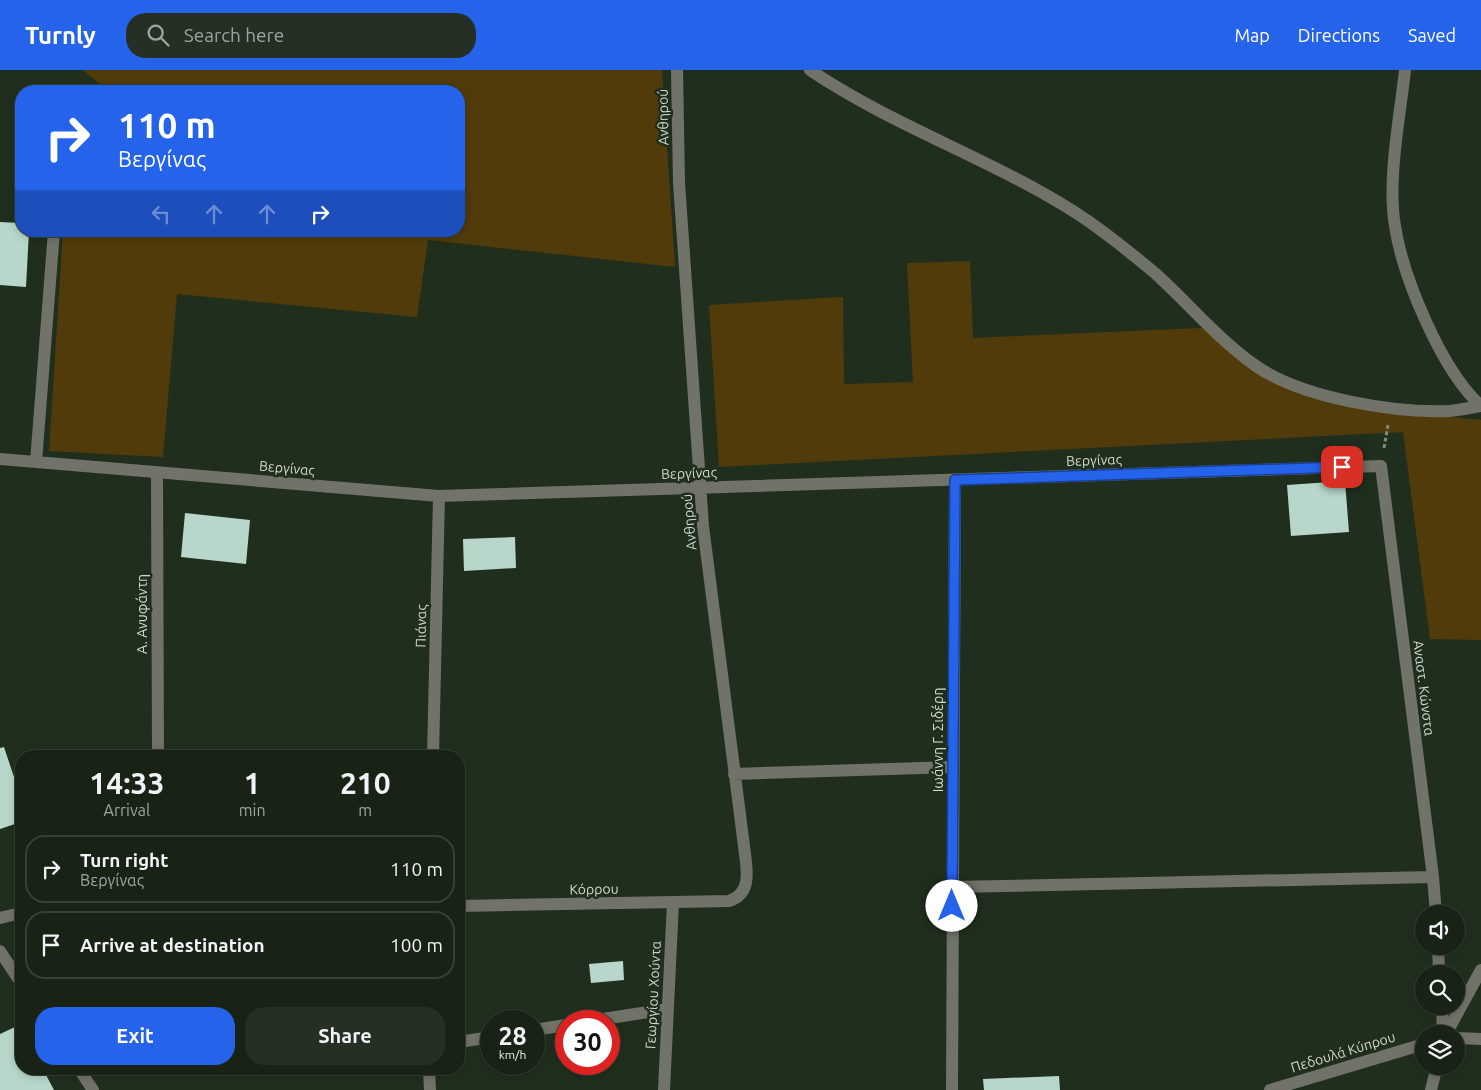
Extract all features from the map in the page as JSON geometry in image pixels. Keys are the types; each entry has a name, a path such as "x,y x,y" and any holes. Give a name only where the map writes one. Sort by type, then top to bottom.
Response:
{"street":[{"name":"Ανθηρού","path":"677,70 678,182 705,543 747,878 745,890 738,899 729,902"},
{"path":"810,70 892,116 1011,175 1074,212 1155,273 1256,366 1295,386 1341,399 1390,407 1450,411 1480,406 1459,380 1430,329 1406,267 1395,225 1394,177 1405,70"},
{"path":"36,462 54,237"},
{"name":"Βεργίνας","path":"0,459 439,496 1381,466"},
{"name":"Αναστ. Κώνστα","path":"1381,466 1435,905"},
{"name":"Α. Ανυφάντη","path":"157,472 158,750"},
{"name":"Ιωάννη Γ. Σιδέρη","path":"952,1090 955,480"},
{"name":"Πιάνας","path":"433,750 439,496"},
{"path":"734,774 953,767"},
{"path":"952,888 1433,877"},
{"name":"Γεωργίου Χούντα","path":"664,1090 673,902"},
{"name":"Κόρρου","path":"465,906 729,902"},
{"path":"0,918 15,914"},
{"path":"0,951 15,974"},
{"path":"1450,1025 1481,970"},
{"path":"620,1016 668,1009"},
{"path":"465,1041 480,1039"},
{"path":"1465,1039 1481,1040"},
{"name":"Πεδουλά Κύπρου","path":"1270,1090 1415,1047"},
{"path":"82,1075 93,1090"},
{"path":"429,1075 430,1090"},
{"path":"1431,1090 1435,1075"}],"path":[{"path":"1381,466 1390,407"}],"shaded area":[{"path":"83,70 662,70 675,267 428,240 417,317 177,294 163,457 49,451 63,237 465,237 465,85 101,85"},
{"path":"970,261 973,338 1202,328 1252,370 1382,410 1481,420 1481,640 1430,639 1403,432 719,467 709,305 843,297 844,384 913,382 907,263"}],"building":[{"path":"0,222 15,223 15,237 29,237 26,287 0,285"},
{"path":"1345,481 1349,532 1291,536 1287,485"},
{"path":"185,513 250,520 246,564 181,557"},
{"path":"515,537 516,568 464,571 463,539"},
{"path":"4,747 15,780 15,824 0,829 0,748"},
{"path":"623,961 624,980 591,983 589,964"},
{"path":"15,1027 15,1075 46,1075 54,1090 0,1090 0,1034"},
{"path":"1059,1076 1060,1090 984,1090 983,1079"}],"route":[{"path":"952,906 955,480 1342,467"}]}
